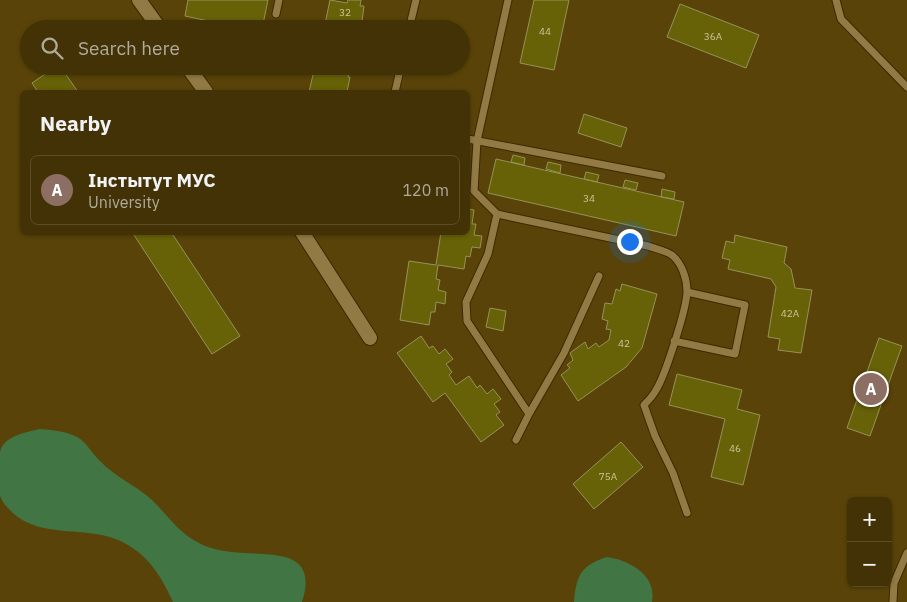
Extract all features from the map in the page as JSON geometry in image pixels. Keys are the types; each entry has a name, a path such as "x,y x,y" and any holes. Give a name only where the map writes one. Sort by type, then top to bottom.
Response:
{"street":[{"path":"139,0 153,20"},
{"path":"194,75 205,90"},
{"path":"304,235 370,338"}],"lane":[{"path":"276,14 279,0"},
{"path":"411,20 416,0"},
{"path":"508,0 476,141 474,190 497,214 621,239 672,255 684,274 687,292 674,341 656,390 644,405 655,436 673,473 687,513"},
{"path":"836,0 841,19 907,87"},
{"path":"395,90 399,75"},
{"path":"470,140 662,176"},
{"path":"497,214 488,254 466,302 468,321 529,414"},
{"path":"516,440 564,352 599,276"},
{"path":"674,341 736,354 745,305 687,292"},
{"path":"893,602 894,583 907,553"}],"green space":[{"path":"40,429 63,432 80,439 106,467 148,496 180,530 199,543 237,553 281,556 300,565 304,574 305,586 302,602 173,602 149,562 126,544 96,534 49,529 20,519 7,507 0,495 0,453 2,447 10,439 22,433"},
{"path":"607,557 632,565 640,570 650,584 652,602 574,602 578,578 591,564"}],"building":[{"path":"188,0 268,0 264,20 204,20 185,16"},
{"path":"330,0 347,3 348,0 361,0 360,6 364,6 362,20 326,20"},
{"path":"534,0 569,0 554,70 520,63"},
{"path":"680,4 759,35 746,68 667,37"},
{"path":"44,75 66,75 77,90 37,90 32,83"},
{"path":"313,75 348,75 348,77 350,77 347,90 309,90"},
{"path":"584,114 627,128 621,147 578,133"},
{"path":"513,155 525,158 524,165 511,162"},
{"path":"496,159 684,202 676,236 488,193"},
{"path":"548,162 561,165 560,173 546,169"},
{"path":"586,172 599,175 597,182 584,179"},
{"path":"625,180 638,183 636,190 623,187"},
{"path":"662,189 675,192 674,199 661,197"},
{"path":"470,209 474,210 472,224 476,224 474,235 482,236 480,248 472,247 470,257 466,256 464,269 438,265 436,279 440,280 438,290 446,292 445,304 436,302 435,312 431,312 429,325 400,320 409,261 436,265 441,235 470,235"},
{"path":"134,235 173,235 240,336 212,354"},
{"path":"735,235 787,247 784,263 791,269 795,288 812,290 801,353 778,350 780,339 768,337 776,287 771,279 728,269 730,260 722,258 726,241 734,243"},
{"path":"622,284 657,294 642,348 626,367 578,401 561,375 570,368 567,365 573,360 570,353 585,342 588,349 596,343 599,347 609,340 611,330 606,329 608,321 602,319 605,303 612,304 616,289 620,291"},
{"path":"490,308 506,311 503,331 486,327"},
{"path":"421,336 429,348 433,346 439,354 445,349 453,359 446,364 452,372 449,375 456,385 469,376 477,388 480,385 487,394 493,389 501,399 494,404 500,412 496,415 504,425 481,442 445,393 433,402 397,353"},
{"path":"879,338 902,346 870,436 847,428"},
{"path":"677,374 742,390 737,409 760,415 743,485 711,477 725,419 669,405"},
{"path":"621,442 643,467 594,509 573,484"}],"place":[{"name":"Інстытут МУС","path":"871,389"}]}
